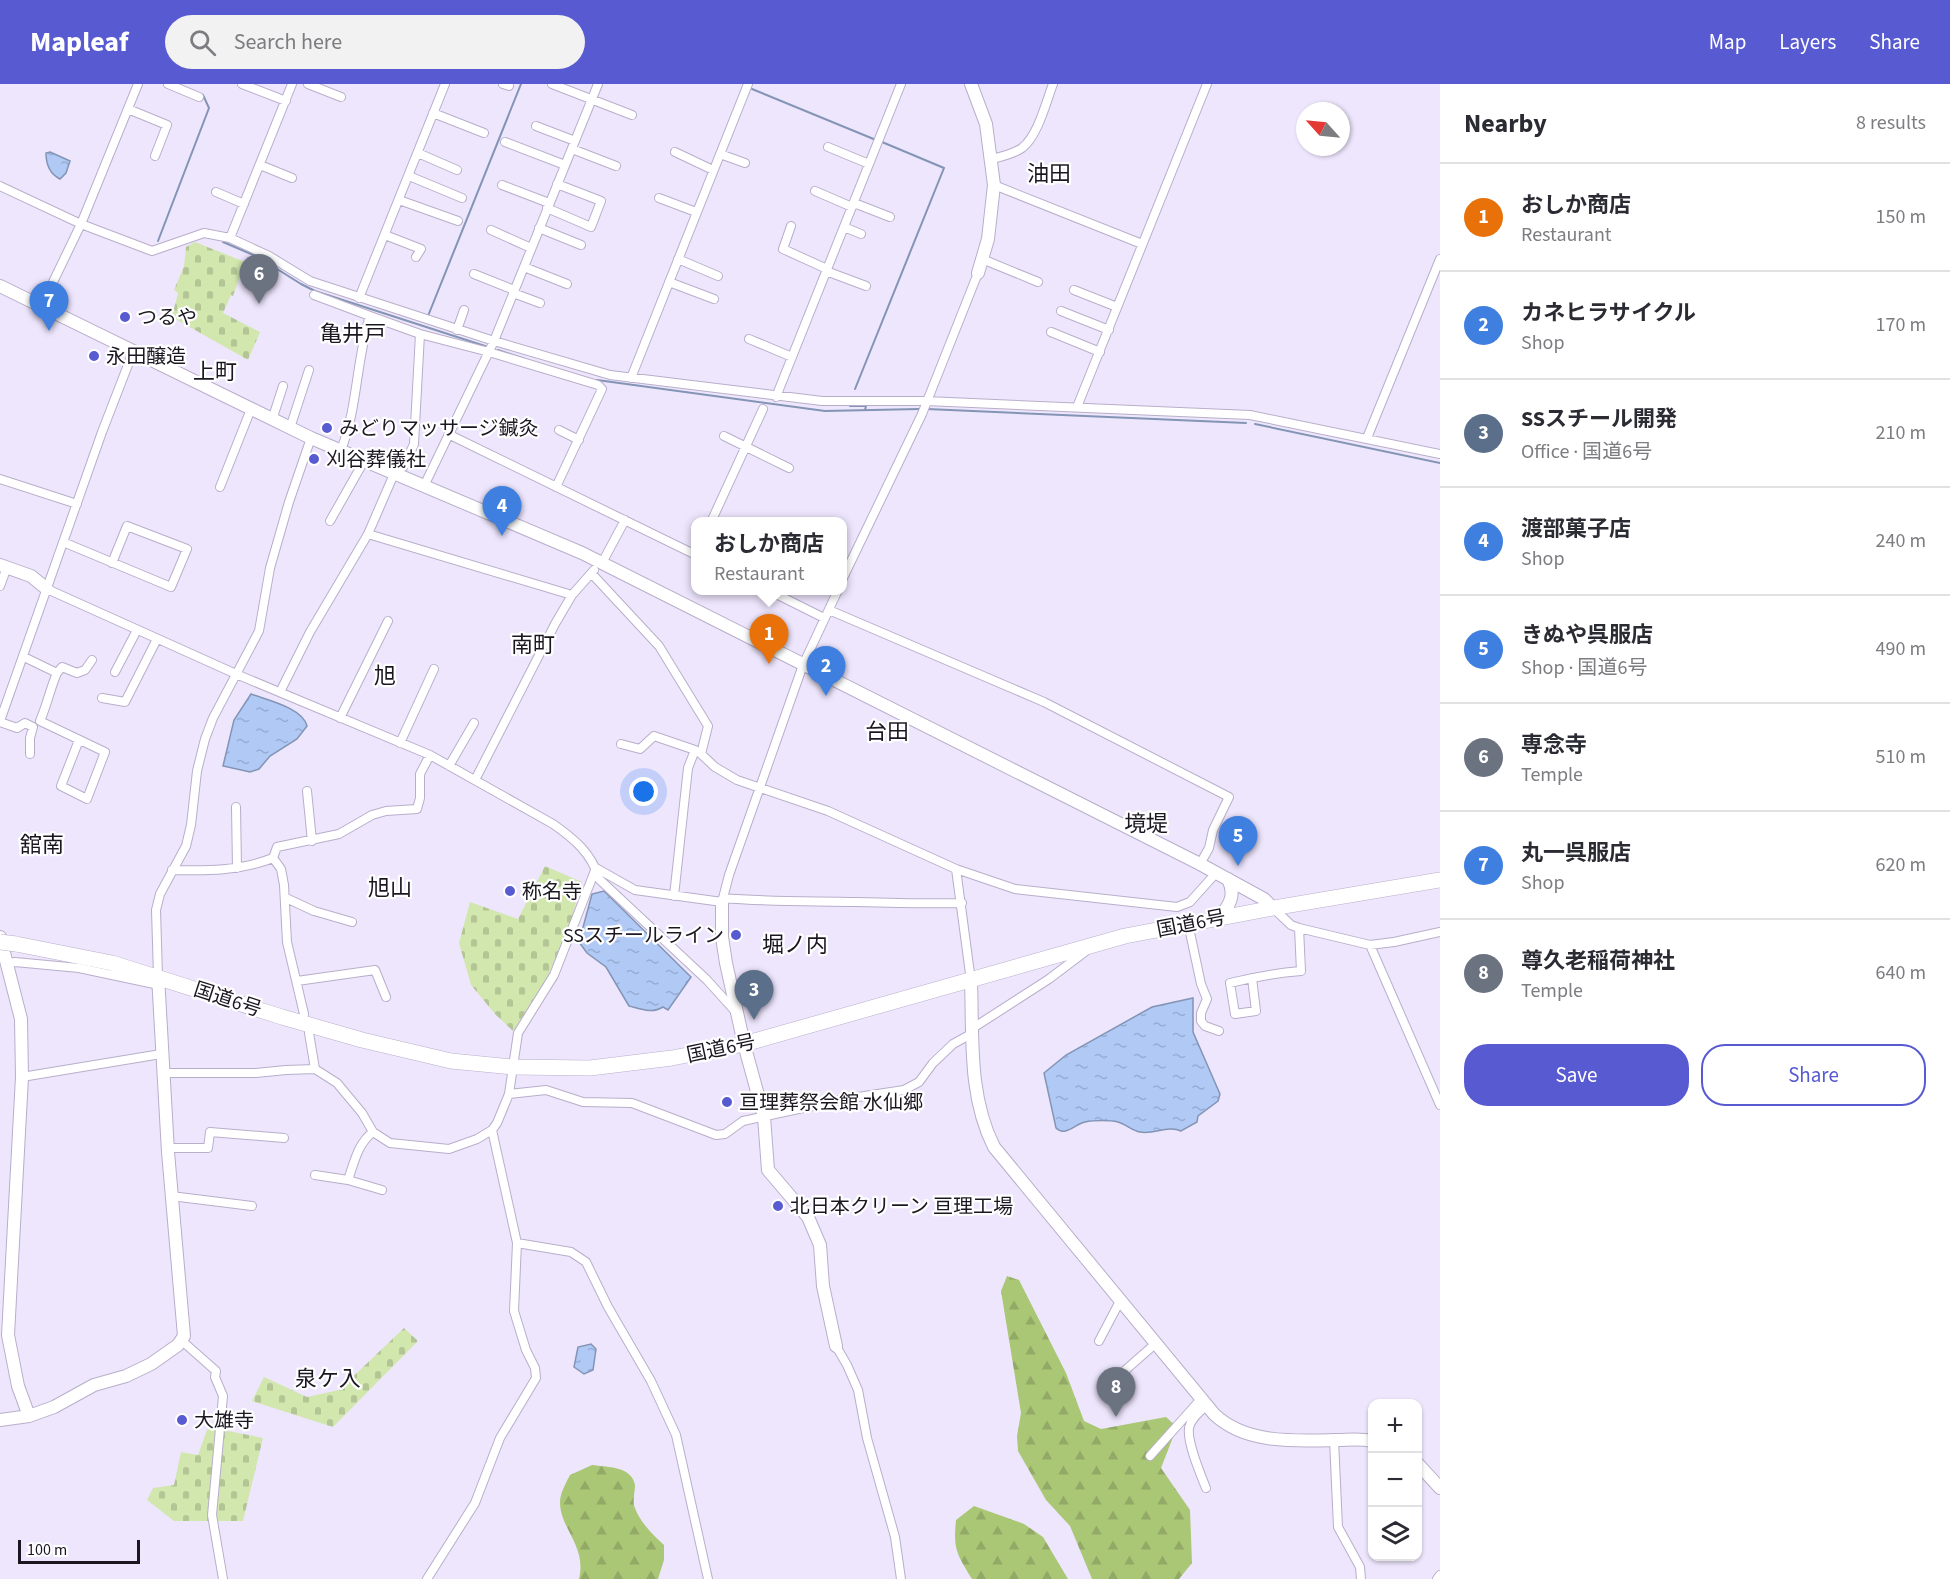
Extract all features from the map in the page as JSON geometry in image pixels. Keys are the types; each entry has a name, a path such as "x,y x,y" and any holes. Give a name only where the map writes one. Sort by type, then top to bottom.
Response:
{"highway":[{"name":"国道6号","path":"0,942 112,963 158,980 282,1017 362,1040 451,1061 513,1067 590,1068 672,1058 744,1044 1125,936 1440,880"}],"street":[{"path":"41,307 81,224 138,84"},
{"path":"168,84 199,97"},
{"path":"242,84 286,101"},
{"path":"230,238 292,84"},
{"path":"308,84 341,97"},
{"path":"552,84 632,115"},
{"path":"424,486 494,341 598,84"},
{"path":"631,378 748,84"},
{"path":"776,397 902,84"},
{"path":"847,571 926,401 978,273 988,239 994,185 986,124 971,84"},
{"path":"991,159 1020,149 1027,143 1033,135 1053,84"},
{"path":"1077,408 1207,84"},
{"path":"359,298 443,85"},
{"path":"128,109 167,125 155,156"},
{"path":"433,113 484,133"},
{"path":"536,126 616,166"},
{"path":"504,142 565,165"},
{"path":"828,147 869,164"},
{"path":"675,152 713,170"},
{"path":"418,153 457,170"},
{"path":"720,153 745,163"},
{"path":"260,165 292,178"},
{"path":"409,176 462,198"},
{"path":"502,185 591,226 601,201 557,184"},
{"path":"994,185 1142,244"},
{"path":"0,186 81,224 152,251 204,233 230,238 269,256 310,281 457,330 587,369 631,378 822,401 926,401 1250,415 1440,454"},
{"path":"815,191 890,217"},
{"path":"216,192 244,204"},
{"path":"659,198 696,212"},
{"path":"399,200 458,221"},
{"path":"792,226 783,249 866,286"},
{"path":"844,227 861,234"},
{"path":"539,228 581,245"},
{"path":"491,231 531,248"},
{"path":"385,235 421,249 416,257"},
{"path":"678,259 718,276"},
{"path":"982,259 1038,282"},
{"path":"1367,438 1440,259"},
{"path":"524,267 567,284"},
{"path":"474,274 540,303"},
{"path":"669,282 714,299"},
{"path":"0,286 311,438 600,562 1200,864 1264,899 1291,925 1370,945 1440,932"},
{"path":"1074,290 1117,307"},
{"path":"314,295 420,334 489,352 602,389 556,486"},
{"path":"457,330 464,310"},
{"path":"1061,310 1108,330"},
{"path":"341,450 355,400 361,352 370,316"},
{"path":"1051,332 1100,352"},
{"path":"280,692 310,632 368,534 394,474 404,466 414,444 420,334"},
{"path":"749,339 792,357"},
{"path":"30,754 33,727 25,723 17,728 0,721 132,352"},
{"path":"290,428 309,370"},
{"path":"273,420 283,386"},
{"path":"219,487 251,409"},
{"path":"713,517 763,409"},
{"path":"559,430 579,440"},
{"path":"450,435 691,553"},
{"path":"724,436 789,468"},
{"path":"0,1420 29,1416 54,1407 94,1385 134,1372 160,1358 178,1345 184,1336 162,1073 156,910 160,894 186,846 204,739 259,631 270,568 311,438"},
{"path":"330,521 364,460"},
{"path":"0,480 77,504"},
{"path":"475,780 572,595 592,574 625,520"},
{"path":"63,542 112,563 171,587 187,549 127,526 112,563"},
{"path":"368,534 572,595"},
{"path":"0,586 3,566 31,576 47,589 157,639 430,755 552,824 585,850 596,868 599,879 707,980 738,1015"},
{"path":"592,574 659,646 708,726 698,752 688,768 674,896"},
{"path":"776,595 1044,702 1229,797 1213,830 1209,848 1200,864"},
{"path":"786,600 789,595"},
{"path":"836,595 803,664 729,875 723,900 722,937 744,1044 764,1117 768,1170 808,1217 820,1245 823,1286 836,1346 858,1390 867,1438 895,1537 901,1579"},
{"path":"340,718 388,621"},
{"path":"115,672 137,630"},
{"path":"102,698 125,702 157,639"},
{"path":"24,657 57,673"},
{"path":"79,740 61,786 87,799 105,752 40,721 47,705 48,693 62,667 77,673 85,670 92,660"},
{"path":"400,742 434,669"},
{"path":"449,765 474,723"},
{"path":"621,744 640,748 654,736 698,752 715,767 737,780 828,811 956,869 1015,889 1176,908 1190,902 1222,876"},
{"path":"273,858 277,847 339,834 372,815 386,811 417,809 420,798 420,774 430,755"},
{"path":"307,791 312,841"},
{"path":"236,807 237,868"},
{"path":"172,870 217,871 273,858"},
{"path":"273,858 280,869 286,897 287,942 304,1014"},
{"path":"596,868 635,890 674,896 762,902 962,903"},
{"path":"162,1073 256,1073 315,1069 337,1083 362,1113 373,1132 390,1143 448,1149 464,1145 492,1130 509,1094 518,1033 555,975 596,868"},
{"path":"956,869 971,981 975,1093 985,1130 994,1147 1155,1344 1223,1423 1258,1438 1368,1441"},
{"path":"1219,918 1229,906 1232,895 1222,876"},
{"path":"286,897 314,911 352,922"},
{"path":"1188,924 1201,984 1207,999 1201,1021 1205,1026 1219,1031"},
{"path":"1251,978 1256,1011 1235,1014 1230,983 1271,973 1301,971 1299,928"},
{"path":"0,937 3,960 21,1019 22,1077 8,1335 18,1386 29,1416"},
{"path":"509,1094 546,1090 583,1102 632,1103 716,1135 725,1134 743,1121 844,1099 904,1090 919,1083 933,1063 953,1044 1049,979 1093,945"},
{"path":"1370,945 1440,1105"},
{"path":"3,960 158,980"},
{"path":"297,981 375,970 386,997"},
{"path":"309,1033 315,1069"},
{"path":"22,1077 161,1054"},
{"path":"427,1579 475,1503 501,1438 536,1377 535,1368 526,1350 514,1311 518,1243 492,1130"},
{"path":"168,1148 208,1148 210,1132 284,1138"},
{"path":"348,1180 360,1147 365,1138 373,1132"},
{"path":"315,1175 348,1180 382,1190"},
{"path":"171,1196 252,1206"},
{"path":"518,1243 571,1252 586,1262 651,1381 676,1435 708,1579"},
{"path":"1099,1341 1120,1301"},
{"path":"181,1340 216,1371 215,1377 223,1396 212,1515 223,1579"},
{"path":"1122,1373 1155,1344"},
{"path":"1150,1456 1204,1402"},
{"path":"1204,1402 1189,1429 1190,1440 1206,1488"},
{"path":"1334,1440 1338,1527 1360,1567 1361,1579"},
{"path":"1422,1468 1440,1488"},
{"path":"1437,1579 1440,1575"}],"green space":[{"path":"195,242 245,262 233,296 231,295 223,313 260,332 248,360 172,317 178,293 174,290 184,266 186,247"},
{"path":"545,866 582,882 570,924 545,983 513,1031 495,1014 471,985 459,943 470,902 518,919"},
{"path":"1007,1276 1019,1280 1066,1373 1084,1421 1101,1429 1166,1417 1177,1427 1161,1468 1190,1510 1192,1563 1179,1579 1092,1579 1070,1526 1046,1500 1018,1451 1017,1436 1021,1413 1001,1291"},
{"path":"404,1328 418,1341 333,1427 252,1401 264,1377 307,1397 339,1390"},
{"path":"208,1427 263,1438 243,1521 174,1521 147,1500 153,1488 174,1485 181,1452 198,1455"},
{"path":"592,1465 624,1471 633,1479 634,1506 637,1513 647,1528 664,1545 664,1560 658,1579 579,1579 577,1547 564,1521 560,1499 570,1475"},
{"path":"974,1506 1024,1524 1043,1537 1068,1579 972,1579 957,1551 955,1530 956,1520"}],"water":[{"path":"50,152 70,161 66,173 60,179 48,165 46,153"},
{"path":"251,694 275,702 299,714 307,726 297,739 270,756 259,769 250,772 223,766 234,720"},
{"path":"604,891 691,977 668,1010 663,1007 651,1011 629,1006 606,967 587,953 579,942 592,894"},
{"path":"1193,998 1193,1032 1220,1094 1218,1101 1198,1116 1197,1122 1181,1131 1171,1129 1145,1133 1118,1122 1106,1121 1085,1122 1063,1131 1056,1128 1044,1073 1066,1055 1152,1007"},
{"path":"591,1344 596,1349 593,1370 584,1374 574,1367 578,1347"}],"waterway":[{"path":"428,316 521,84"},
{"path":"752,89 876,140"},
{"path":"158,241 209,108 203,95 200,94"},
{"path":"855,389 944,168 882,142"},
{"path":"223,242 258,257 315,291 485,346"},
{"path":"498,350 525,359"},
{"path":"597,380 825,411 919,409"},
{"path":"850,406 866,406 865,410"},
{"path":"927,409 1246,423"},
{"path":"1255,424 1440,463"}],"place":[{"name":"専念寺","path":"259,304"},
{"name":"つるや","path":"125,317"},
{"name":"丸一呉服店","path":"49,331"},
{"name":"永田醸造","path":"94,356"},
{"name":"みどりマッサージ鍼灸","path":"327,428"},
{"name":"刈谷葬儀社","path":"314,459"},
{"name":"渡部菓子店","path":"502,536"},
{"name":"おしか商店","path":"769,664"},
{"name":"カネヒラサイクル","path":"826,696"},
{"name":"きぬや呉服店","path":"1238,866"},
{"name":"称名寺","path":"510,891"},
{"name":"SSスチールライン","path":"736,935"},
{"name":"SSスチール開発","path":"754,1020"},
{"name":"亘理葬祭会館 水仙郷","path":"727,1102"},
{"name":"北日本クリーン 亘理工場","path":"778,1206"},
{"name":"尊久老稲荷神社","path":"1116,1417"},
{"name":"大雄寺","path":"182,1420"}],"district":[{"name":"油田","path":"1049,173"},
{"name":"亀井戸","path":"353,333"},
{"name":"上町","path":"215,371"},
{"name":"南町","path":"533,644"},
{"name":"旭","path":"385,675"},
{"name":"台田","path":"887,731"},
{"name":"境堤","path":"1146,823"},
{"name":"舘南","path":"42,844"},
{"name":"旭山","path":"390,887"},
{"name":"堀ノ内","path":"795,944"},
{"name":"泉ケ入","path":"328,1378"}]}
